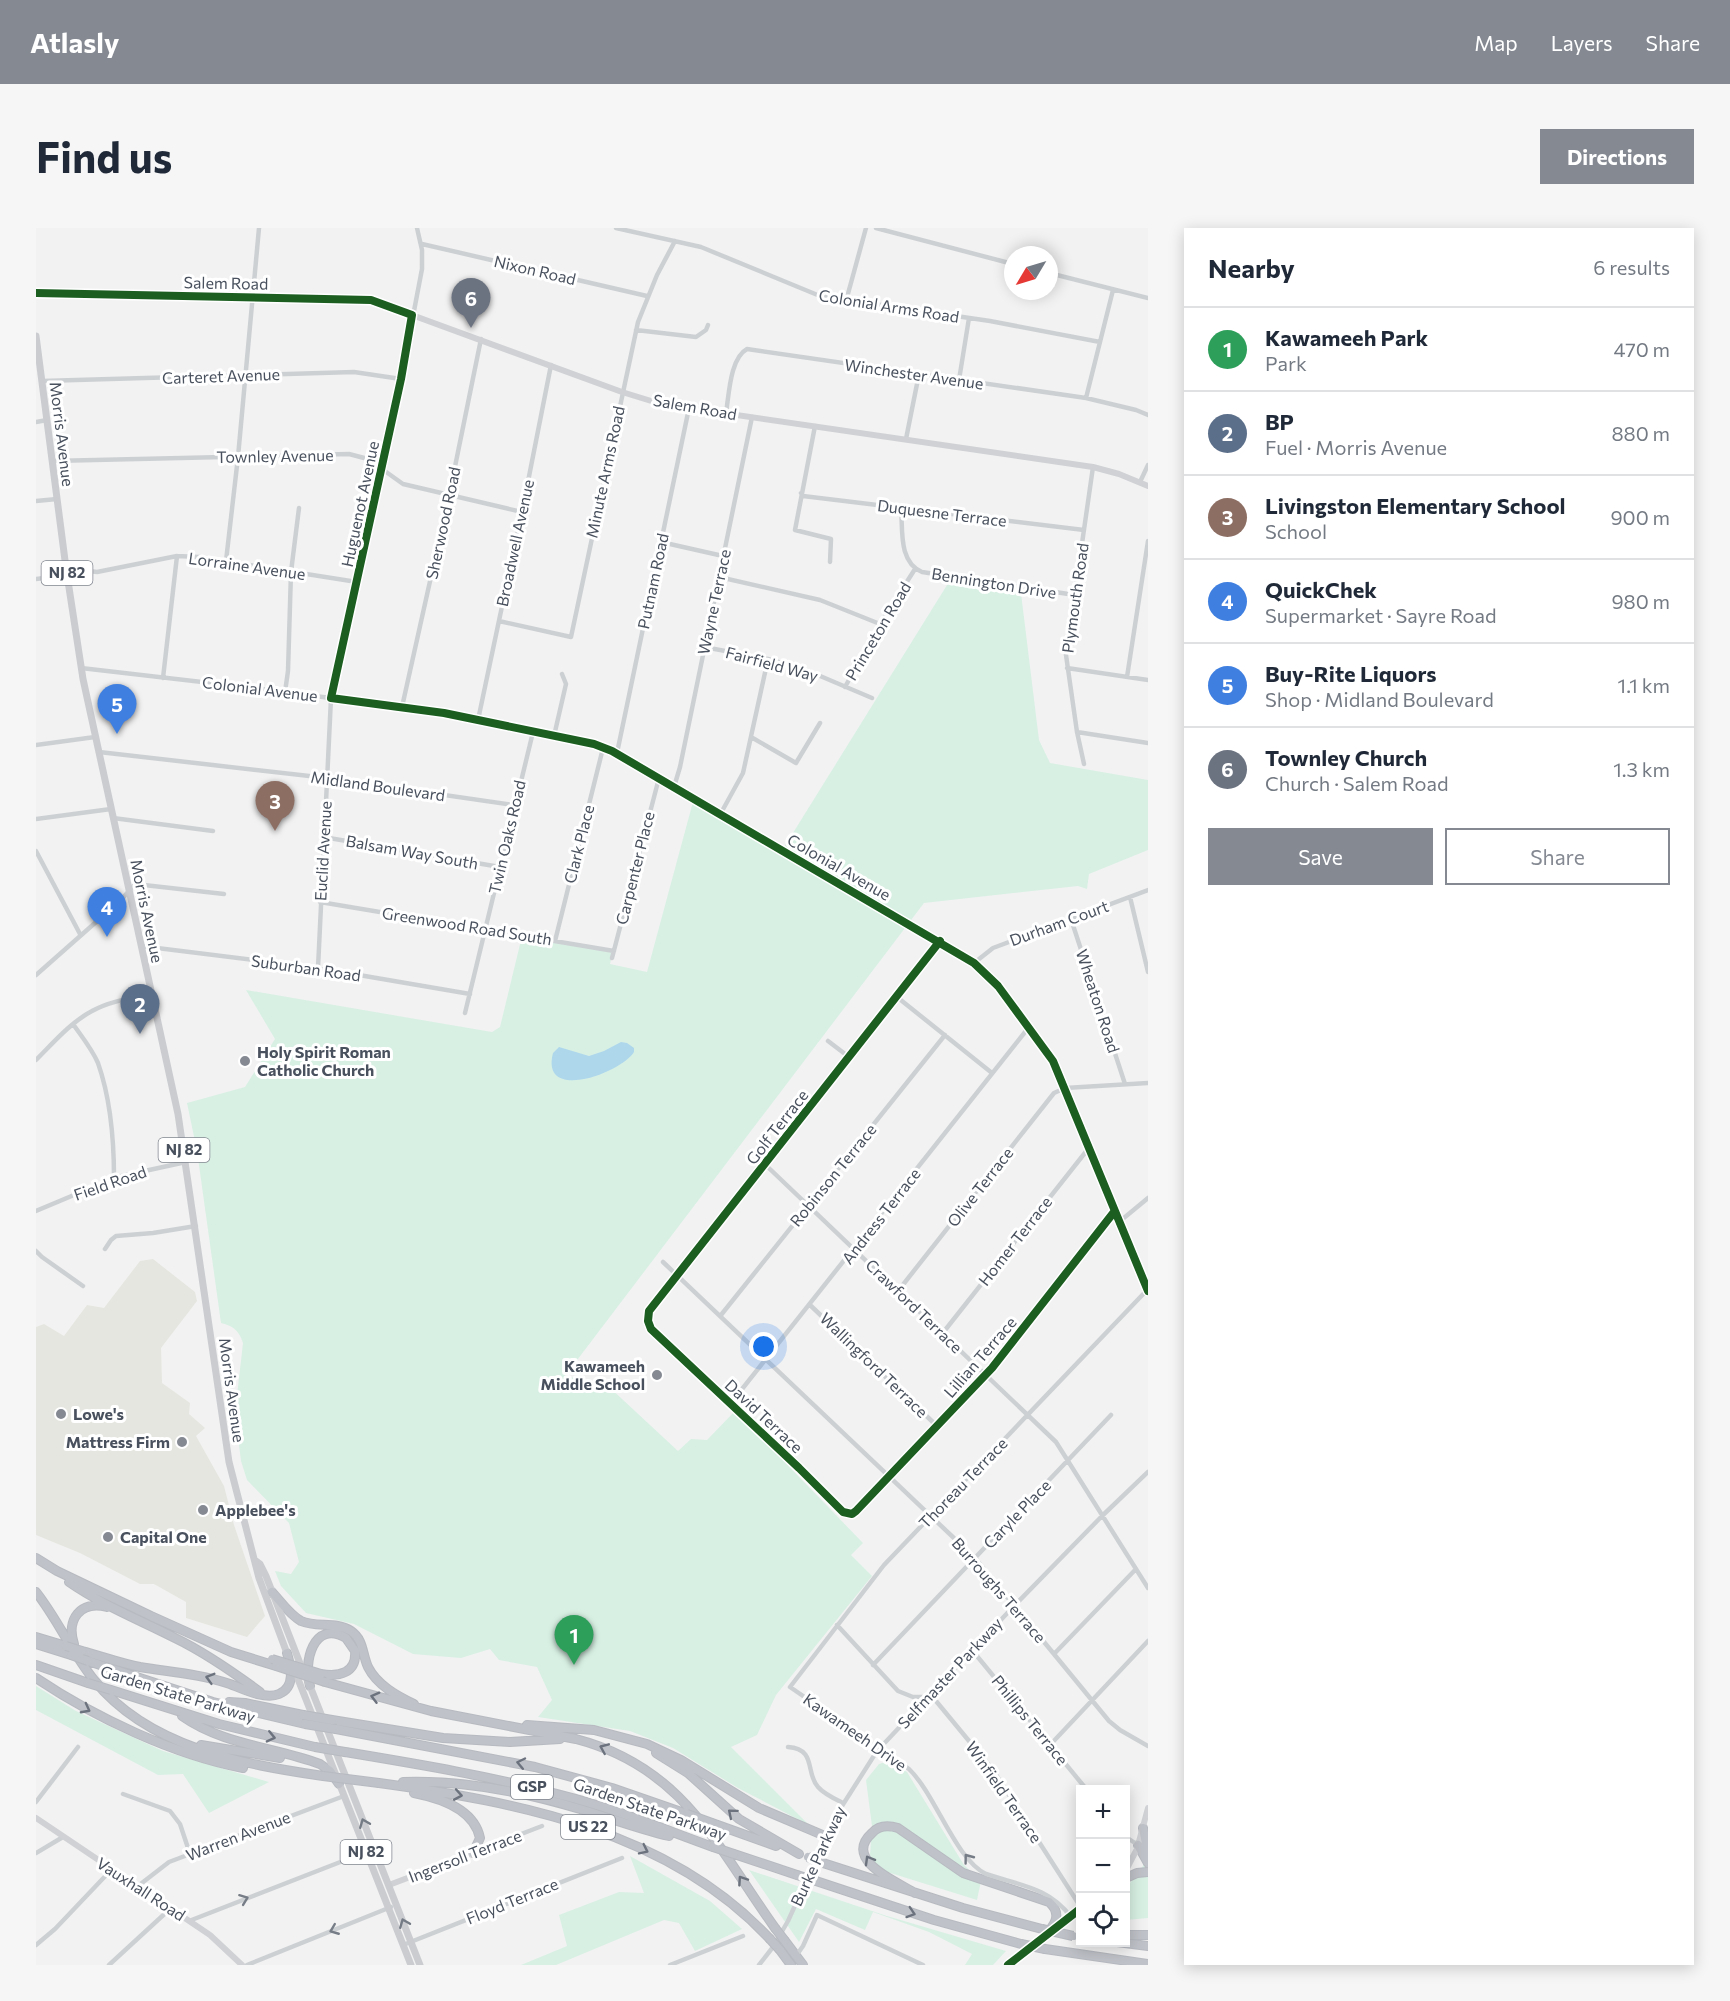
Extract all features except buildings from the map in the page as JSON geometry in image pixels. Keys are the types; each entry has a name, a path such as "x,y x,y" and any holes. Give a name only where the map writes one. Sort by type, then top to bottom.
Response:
{"highway":[{"path":"36,1558 57,1571 137,1610 231,1652 431,1711 576,1738 605,1748 639,1765 678,1795 706,1826 802,1965"},
{"path":"57,1571 71,1583 116,1609 204,1653 266,1695"},
{"name":"US 22","path":"36,1592 88,1672 106,1694 140,1721 174,1738 230,1760 301,1773 442,1792 564,1819 610,1835 654,1855 704,1884 735,1907 769,1938 791,1965"},
{"path":"272,1592 295,1617 306,1623 337,1626 352,1632 361,1643 368,1666 376,1678 388,1689 431,1711"},
{"path":"88,1672 72,1637 72,1622 80,1611 91,1605 116,1609"},
{"path":"310,1686 307,1664 315,1642 327,1634 344,1636 354,1648 356,1655 354,1664 348,1671 323,1678"},
{"path":"36,1637 135,1666 193,1674 266,1695 280,1694 289,1684 291,1672 287,1653"},
{"name":"Garden State Parkway","path":"36,1644 213,1702 304,1719 336,1729 535,1767 612,1788 823,1863 1042,1934 1076,1936"},
{"name":"Garden State Parkway","path":"36,1665 174,1711 241,1730 315,1747 466,1773 591,1803 713,1847 934,1920 1021,1944 1148,1964"},
{"path":"36,1678 90,1711 196,1756 254,1770 281,1774 301,1773"},
{"path":"174,1711 192,1724 230,1740 313,1762 328,1769 339,1784"},
{"path":"304,1719 332,1720 443,1738 510,1742 576,1738"},
{"path":"469,1719 586,1729 638,1740 661,1749 759,1808 825,1836"},
{"path":"610,1733 671,1761 693,1777 733,1814 804,1855"},
{"path":"174,1738 208,1747 313,1762"},
{"path":"379,1783 433,1782 503,1791 578,1808 647,1830 713,1847"},
{"path":"379,1783 439,1800 461,1812 473,1822 479,1835 478,1845 473,1853"},
{"path":"915,1893 873,1868 867,1861 864,1844 875,1830 885,1826 898,1828 963,1873 1049,1902 1056,1910 1057,1917 1052,1928 1042,1934"},
{"path":"1143,1828 1148,1854"},
{"path":"1138,1845 1148,1863"},
{"path":"1130,1876 1148,1872"},
{"path":"1130,1935 1148,1935"},
{"path":"1130,1944 1148,1947"}],"main road":[{"name":"Morris Avenue","path":"36,336 81,668 176,1103 196,1226 229,1462 260,1578 287,1653 410,1965"},
{"name":"Morris Avenue","path":"256,1561 260,1564 272,1592 420,1963"}],"street":[{"path":"226,561 259,228"},
{"name":"Huguenot Avenue","path":"331,698 401,379 422,269 422,244 417,228"},
{"name":"Colonial Arms Road","path":"616,228 701,248 806,291 846,301 969,318 1100,342"},
{"path":"846,301 866,228"},
{"path":"876,228 1004,262"},
{"name":"Minute Arms Road","path":"499,621 571,637 636,330 647,296 675,241"},
{"name":"Nixon Road","path":"422,244 647,296"},
{"path":"1058,275 1148,298"},
{"path":"1086,398 1113,290"},
{"name":"Salem Road","path":"36,293 371,300 622,392 661,404 1093,466 1148,486"},
{"path":"959,380 969,318"},
{"path":"636,330 696,338 706,330 708,325"},
{"name":"Sherwood Road","path":"402,707 481,339"},
{"name":"Winchester Avenue","path":"726,413 734,365 738,356 747,349 1086,398 1146,414"},
{"name":"Broadwell Avenue","path":"477,720 551,365"},
{"name":"Carteret Avenue","path":"42,381 354,372 401,379"},
{"path":"906,439 919,374"},
{"path":"1146,414 1148,405"},
{"name":"Putnam Road","path":"617,753 689,408"},
{"name":"Wayne Terrace","path":"674,787 752,417"},
{"path":"36,422 47,420"},
{"path":"815,426 795,530 831,538 830,562"},
{"name":"Townley Avenue","path":"52,461 349,454 368,459 403,484 522,512"},
{"path":"1140,482 1148,465"},
{"name":"Plymouth Road","path":"1084,764 1066,655 1093,466"},
{"name":"Duquesne Terrace","path":"801,493 803,496 1084,530"},
{"path":"36,501 57,499"},
{"path":"285,692 288,671 291,572 299,508"},
{"name":"Princeton Road","path":"845,687 880,624 915,569 908,562 904,552 901,508"},
{"path":"1127,677 1148,541"},
{"path":"661,542 723,556"},
{"path":"163,678 177,556"},
{"name":"Lorraine Avenue","path":"36,579 67,572 97,572 177,556 199,556 357,582"},
{"name":"Bennington Drive","path":"915,569 922,572 1075,595"},
{"path":"719,577 820,600 880,624"},
{"name":"Fairfield Way","path":"704,647 768,659 806,670 872,698"},
{"path":"721,813 743,773 768,659"},
{"name":"Colonial Avenue","path":"81,668 402,707 554,736 617,753 721,813 940,941 974,963 998,986 1053,1061 1148,1290"},
{"path":"1067,668 1148,680"},
{"path":"554,736 566,684 562,674"},
{"name":"Euclid Avenue","path":"318,968 331,698"},
{"path":"751,737 796,763 820,723"},
{"name":"Twin Oaks Road","path":"465,1013 533,732"},
{"path":"1077,732 1148,743"},
{"path":"36,745 95,737"},
{"name":"Clark Place","path":"555,941 603,748"},
{"name":"Midland Boulevard","path":"99,752 327,778 514,805"},
{"name":"Carpenter Place","path":"612,958 659,778"},
{"path":"36,819 111,809"},
{"path":"113,818 213,831"},
{"name":"Balsam Way South","path":"323,837 500,867"},
{"path":"36,851 80,934"},
{"path":"36,975 135,884 224,894"},
{"name":"Durham Court","path":"974,963 993,948 1148,890"},
{"path":"1131,897 1148,972"},
{"name":"Greenwood Road South","path":"320,902 614,951"},
{"name":"Wheaton Road","path":"1071,919 1125,1084"},
{"name":"Golf Terrace","path":"653,1331 648,1321 649,1311 940,941"},
{"name":"Suburban Road","path":"141,946 318,968 470,994"},
{"path":"36,1060 73,1024 94,1010 105,1005 151,994"},
{"path":"897,997 992,1073"},
{"path":"73,1024 98,1063 114,1144 114,1178"},
{"name":"Andress Terrace","path":"731,1403 1029,1027"},
{"name":"Robinson Terrace","path":"721,1315 945,1035"},
{"path":"828,1041 849,1057"},
{"path":"1065,1088 1148,1083"},
{"name":"Olive Terrace","path":"897,1291 1054,1093 1065,1088"},
{"name":"Homer Terrace","path":"942,1334 1088,1149"},
{"name":"Crawford Terrace","path":"751,1151 1056,1442 1148,1588"},
{"name":"Field Road","path":"36,1211 114,1178 139,1170 186,1161"},
{"path":"1119,1222 1148,1198"},
{"name":"Lillian Terrace","path":"856,1511 986,1375 1114,1212"},
{"path":"105,1250 116,1236 196,1226"},
{"path":"36,1251 83,1286"},
{"name":"Burroughs Terrace","path":"663,1262 975,1558 1114,1726 1148,1746"},
{"name":"Thoreau Terrace","path":"790,1687 884,1565 1148,1290"},
{"name":"Wallingford Terrace","path":"810,1305 937,1426"},
{"name":"David Terrace","path":"653,1331 843,1512 849,1514 856,1511"},
{"name":"Caryle Place","path":"873,1665 1111,1415"},
{"name":"Selfmaster Parkway","path":"880,1748 1014,1606 1148,1472"},
{"path":"1054,1654 1136,1569"},
{"path":"837,1625 890,1684 902,1693 917,1698 928,1697"},
{"path":"1050,1744 1148,1641"},
{"name":"Phillips Terrace","path":"972,1650 1083,1785"},
{"name":"Kawameeh Drive","path":"790,1687 902,1763 916,1777 976,1869 1048,1895 1071,1917"},
{"name":"Winfield Terrace","path":"928,1697 936,1701 993,1770 1076,1901"},
{"path":"36,1802 78,1747"},
{"path":"788,1748 796,1748 805,1755 818,1787 843,1803"},
{"name":"Burke Parkway","path":"759,1965 788,1921 825,1836 843,1803 880,1748"},
{"path":"123,1794 170,1811 180,1824 190,1854"},
{"name":"Warren Avenue","path":"138,1886 163,1866 190,1854 344,1796"},
{"path":"1130,1860 1138,1845 1148,1808"},
{"name":"Vauxhall Road","path":"36,1818 210,1935 240,1963"},
{"name":"Ingersoll Terrace","path":"389,1885 542,1826"},
{"path":"36,1853 63,1837"},
{"path":"1128,1839 1138,1845"},
{"path":"189,1921 366,1852"},
{"name":"Floyd Terrace","path":"403,1945 622,1858"},
{"path":"36,1945 55,1929 112,1869"},
{"path":"247,1965 396,1905"},
{"path":"109,1965 171,1908"},
{"path":"1008,1965 1042,1934 1071,1917 1076,1911"},
{"path":"796,1956 817,1915 924,1965"},
{"path":"670,1965 743,1936"},
{"path":"231,1965 240,1963"},
{"path":"410,1965 420,1963"}],"shaded area":[{"path":"153,1259 195,1292 197,1301 161,1348 162,1383 190,1403 189,1414 205,1428 196,1436 224,1486 234,1525 265,1616 247,1637 186,1618 186,1602 154,1584 140,1584 80,1553 36,1535 36,1327 44,1324 64,1336 87,1305 104,1308 140,1261"}],"green space":[{"path":"952,577 1020,585 1039,740 1050,763 1148,780 1148,850 1089,874 1087,889 1078,886 924,903 565,1376 607,1385 678,1451 691,1439 707,1440 735,1411 863,1543 851,1555 872,1576 776,1695 757,1735 731,1747 809,1825 738,1788 673,1748 630,1731 538,1717 552,1700 537,1667 499,1660 490,1649 461,1658 413,1654 354,1624 306,1613 281,1586 275,1571 291,1574 299,1562 289,1523 247,1480 241,1461 235,1413 243,1343 235,1330 221,1323 197,1151 187,1103 245,1087 275,1039 246,990 492,1032 500,1027 522,936 613,951 610,964 647,972 694,798 783,849"},
{"path":"36,1686 76,1711 163,1751 269,1782 209,1813 183,1774 158,1775 36,1710"},
{"path":"888,1761 907,1772 964,1865 981,1881 977,1900 884,1871 875,1864 870,1855 872,1826 866,1780 879,1764"},
{"path":"630,1856 710,1901 742,1929 695,1951 679,1923 664,1920 556,1965 521,1965 567,1946 559,1915 619,1892 644,1893"},
{"path":"1148,1857 1148,1918 1130,1920 1130,1883"},
{"path":"749,1870 887,1916 1006,1951 993,1965 965,1965 972,1954 929,1932 873,1912 865,1930 816,1909 799,1942"}],"water":[{"path":"621,1042 634,1048 634,1052 614,1068 599,1075 569,1080 558,1077 552,1068 553,1053 559,1047 589,1056"}],"cycle path":[{"path":"36,293 371,300 412,315 401,379 331,698 444,713 594,744 612,751 974,963 998,986 1053,1061 1148,1291"},
{"path":"940,941 649,1311 648,1321 651,1329 843,1512 852,1514 992,1368 1114,1212"},
{"path":"1008,1965 1076,1912"}],"place":[{"name":"Townley Church","path":"471,328"},
{"name":"Buy-Rite Liquors","path":"117,734"},
{"name":"Livingston Elementary School","path":"275,831"},
{"name":"QuickChek","path":"107,937"},
{"name":"BP","path":"140,1034"},
{"name":"Holy Spirit Roman Catholic Church","path":"245,1061"},
{"name":"Kawameeh Middle School","path":"657,1375"},
{"name":"Lowe's","path":"61,1414"},
{"name":"Mattress Firm","path":"182,1442"},
{"name":"Applebee's","path":"203,1510"},
{"name":"Capital One","path":"108,1537"},
{"name":"Kawameeh Park","path":"574,1665"}]}
